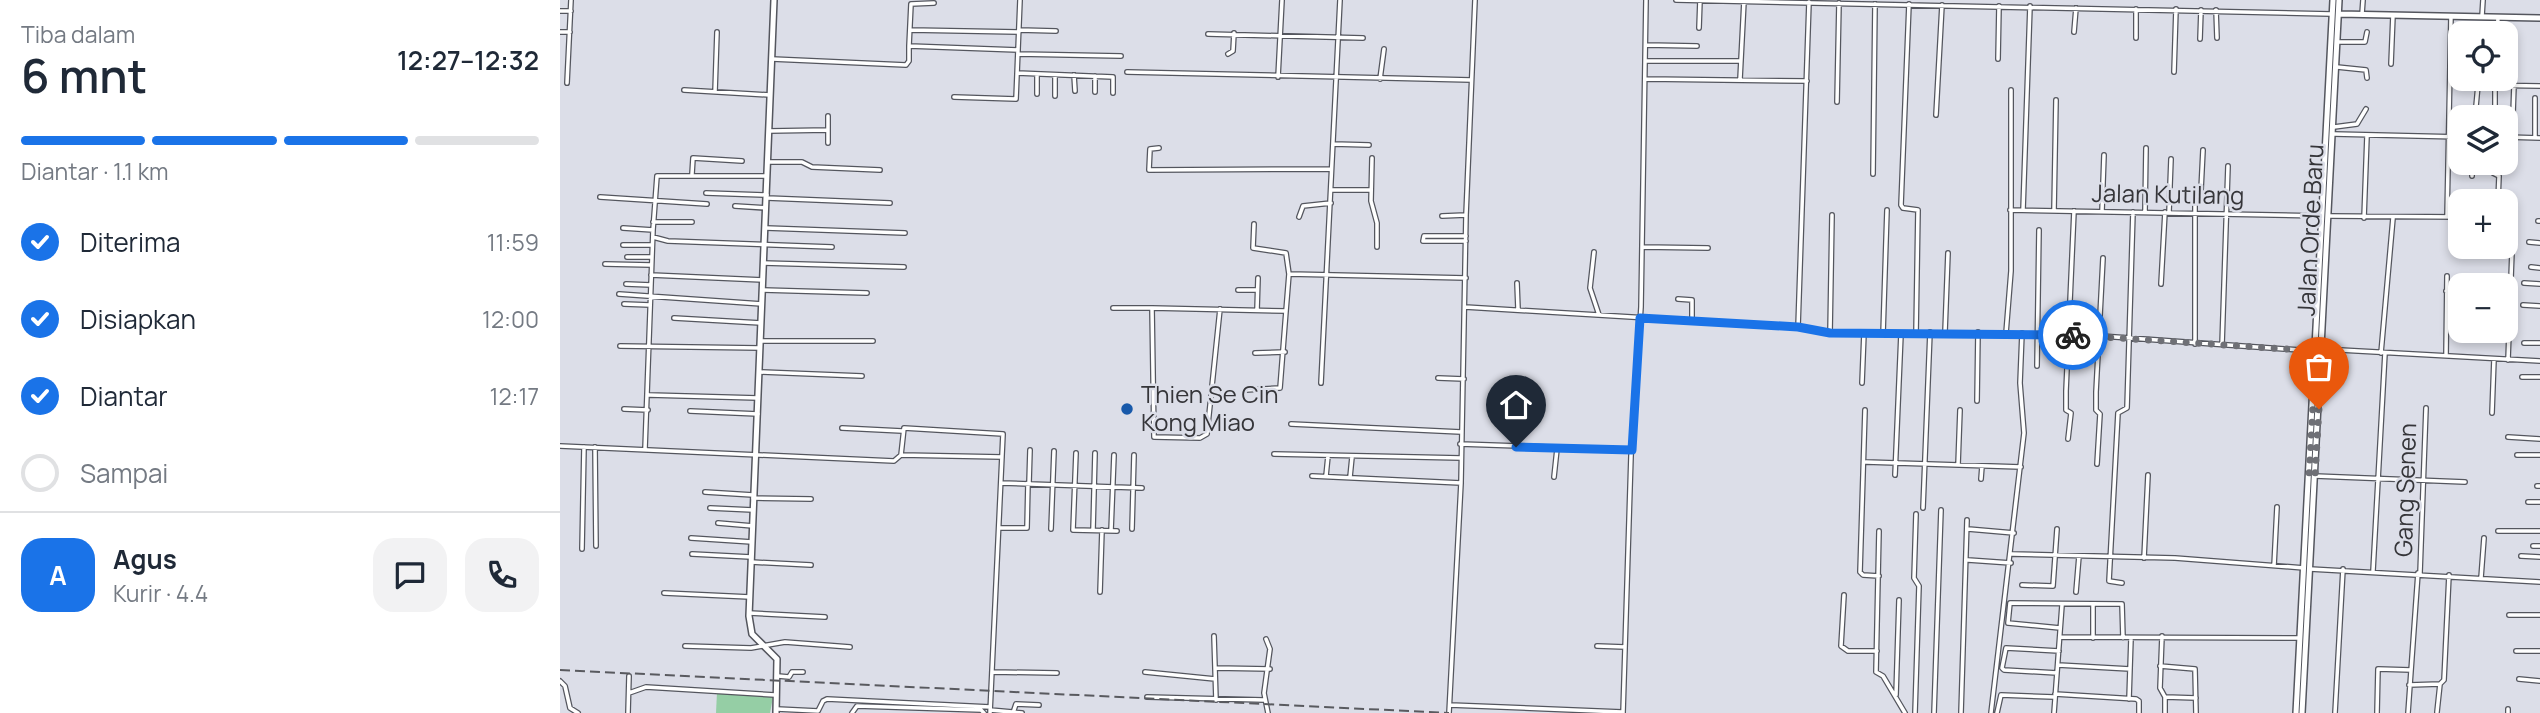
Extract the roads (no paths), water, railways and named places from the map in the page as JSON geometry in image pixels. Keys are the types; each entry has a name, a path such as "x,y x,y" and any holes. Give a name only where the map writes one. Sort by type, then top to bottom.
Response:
{"main road":[{"path":"774,0 749,613 752,634 775,655 778,676 776,711"},
{"name":"Jalan Orde Baru","path":"2327,216 2334,135 2333,80 2337,67 2338,41 2333,0"},
{"name":"Jalan Orde Baru","path":"2296,713 2303,638 2336,14 2339,0"},
{"path":"2336,14 2540,18"},
{"name":"Jalan Orde Baru","path":"2302,713 2303,638"}],"street":[{"path":"568,83 571,0"},
{"path":"954,97 1016,99 1020,0"},
{"path":"1278,77 1282,0"},
{"path":"1321,383 1340,0"},
{"path":"1449,713 1461,483 1466,215 1475,0"},
{"path":"1449,705 1623,712 1632,450 1640,318 1646,0"},
{"path":"1676,0 2336,14"},
{"path":"1699,28 1700,0"},
{"path":"2049,0 2049,6"},
{"path":"2362,14 2363,0"},
{"path":"2482,16 2483,0"},
{"path":"1740,79 1744,1"},
{"path":"1798,327 1809,2"},
{"path":"771,59 906,65 909,61 911,4 934,3"},
{"path":"1837,102 1839,3"},
{"path":"1873,174 1875,4"},
{"path":"1909,4 1902,208 1918,210 1916,334"},
{"path":"1936,115 1942,5"},
{"path":"1998,59 1999,6"},
{"path":"2023,210 2030,6"},
{"path":"2074,32 2076,8"},
{"path":"2136,9 2136,38"},
{"path":"2174,72 2176,9"},
{"path":"2200,38 2201,10"},
{"path":"2216,10 2217,37"},
{"path":"560,11 570,11"},
{"path":"2391,64 2392,15"},
{"path":"2447,217 2451,16"},
{"path":"2498,17 2498,21"},
{"path":"910,30 1056,31"},
{"path":"560,32 570,32"},
{"path":"715,92 717,32"},
{"path":"2338,41 2365,42 2367,32"},
{"path":"1228,54 1233,51 1234,33"},
{"path":"1208,34 1363,38"},
{"path":"1646,45 1696,46"},
{"path":"909,46 1121,57"},
{"path":"1380,79 1384,49"},
{"path":"560,53 569,53"},
{"path":"1646,61 1741,61"},
{"path":"2337,67 2366,70 2367,78"},
{"path":"1127,72 1336,79 1471,80"},
{"path":"1017,73 1114,77 1114,93"},
{"path":"1037,74 1037,94"},
{"path":"560,75 568,75"},
{"path":"1055,75 1055,96"},
{"path":"1074,75 1075,91"},
{"path":"1094,76 1095,92"},
{"path":"1646,79 1807,81"},
{"path":"2518,85 2540,86"},
{"path":"684,90 770,94"},
{"path":"2006,333 2010,296 2011,90"},
{"path":"2518,137 2537,138 2535,97"},
{"path":"2054,210 2056,100"},
{"path":"2334,127 2357,124 2366,109"},
{"path":"828,116 828,142"},
{"path":"769,131 828,130"},
{"path":"2334,135 2447,136"},
{"path":"2364,218 2367,135"},
{"path":"1333,144 1369,145"},
{"path":"1159,148 1150,149 1149,170 1331,169"},
{"path":"2145,211 2146,148"},
{"path":"2195,344 2195,192 2200,191 2203,150"},
{"path":"2102,211 2104,155"},
{"path":"692,174 693,158 742,161"},
{"path":"1372,158 1371,190 1377,223 1377,247"},
{"path":"2161,284 2171,159"},
{"path":"768,162 802,162 815,167 880,170"},
{"path":"2222,345 2228,166"},
{"path":"645,449 653,222 658,174 767,176"},
{"path":"1331,190 1371,190"},
{"path":"706,193 890,203"},
{"path":"600,197 708,204"},
{"path":"1299,217 1303,206 1331,203"},
{"path":"735,206 766,208"},
{"path":"1883,334 1886,210"},
{"name":"Jalan Kutilang","path":"2010,210 2196,212 2364,218 2447,217"},
{"path":"2068,439 2071,413 2066,410 2074,210"},
{"path":"2122,583 2109,582 2118,413 2127,410 2133,212"},
{"path":"1442,216 1466,215"},
{"path":"1830,333 1832,215"},
{"path":"2373,571 2383,353 2393,218"},
{"path":"653,222 692,222"},
{"path":"1245,390 1279,390 1289,274 1286,253 1253,248 1254,224"},
{"path":"623,228 653,230"},
{"path":"766,228 905,233"},
{"path":"2037,366 2039,230"},
{"path":"1424,236 1466,238 1422,240 1424,236"},
{"path":"653,237 668,241 832,247"},
{"path":"2529,242 2540,243"},
{"path":"622,245 652,245"},
{"path":"1642,247 1708,248"},
{"path":"1594,252 1590,288 1599,314"},
{"path":"1945,332 1948,253"},
{"path":"627,257 652,257"},
{"path":"2097,464 2100,414 2096,410 2096,393 2104,258"},
{"path":"763,263 904,267"},
{"path":"605,264 651,265"},
{"path":"2531,267 2540,268"},
{"path":"1289,274 1466,278"},
{"path":"652,275 763,280"},
{"path":"2446,356 2447,276"},
{"path":"1257,310 1258,278"},
{"path":"1517,283 1518,309"},
{"path":"2524,283 2540,284"},
{"path":"626,285 651,285"},
{"path":"763,290 867,293"},
{"path":"1238,290 1258,290"},
{"path":"619,294 762,304"},
{"path":"1678,299 1692,300 1692,321"},
{"path":"624,304 650,305"},
{"path":"2523,305 2540,306"},
{"path":"1465,307 1798,327 1830,333 1978,332 2129,337 2195,344 2540,361"},
{"path":"1114,308 1286,311"},
{"path":"1152,308 1153,432 1154,437 1160,438 1200,438 1207,434 1220,309"},
{"path":"674,318 761,323"},
{"path":"1923,508 1927,464 1930,332"},
{"path":"1977,401 1978,332"},
{"path":"1862,383 1864,333"},
{"path":"1991,713 2011,563 2025,422 2020,383 2022,333"},
{"path":"1895,475 1902,334"},
{"path":"761,341 873,341"},
{"path":"2508,343 2508,360"},
{"path":"2524,343 2540,343"},
{"path":"620,346 761,348"},
{"path":"1255,353 1284,352"},
{"path":"2492,413 2494,359"},
{"path":"760,372 862,376"},
{"path":"1438,377 1464,379"},
{"path":"2522,377 2540,377"},
{"path":"649,395 758,398"},
{"name":"Gang Senen","path":"2409,713 2419,573 2426,408"},
{"path":"624,409 648,410"},
{"path":"1865,410 1860,572 1863,575 1879,576"},
{"path":"1958,464 1960,410"},
{"path":"690,411 758,414"},
{"path":"1291,424 1461,432"},
{"path":"842,428 902,431 906,428 1003,434 990,710"},
{"path":"901,455 902,431"},
{"path":"2508,437 2540,439"},
{"path":"1461,444 1632,450"},
{"path":"560,446 894,461 901,455 1002,457"},
{"path":"582,549 584,447"},
{"path":"595,447 596,546"},
{"path":"1554,477 1558,449"},
{"path":"999,528 1027,528 1030,450"},
{"path":"1051,529 1054,451"},
{"path":"1076,453 1073,530 1114,531 1114,454"},
{"path":"1093,530 1094,453"},
{"path":"1273,454 1461,458"},
{"path":"2517,455 2540,455"},
{"path":"1132,529 1134,456"},
{"path":"1326,476 1328,456"},
{"path":"1350,477 1352,457"},
{"path":"1865,462 2021,467"},
{"path":"1981,479 1982,466"},
{"path":"2144,558 2148,475"},
{"path":"1312,476 1461,483"},
{"path":"2312,476 2465,482"},
{"path":"1001,483 1142,488"},
{"path":"705,492 811,499"},
{"path":"2528,502 2540,502"},
{"path":"710,508 753,510"},
{"path":"2274,566 2277,508"},
{"path":"1934,713 1941,510"},
{"path":"1915,713 1919,586 1914,578 1916,514"},
{"path":"1961,713 1967,520"},
{"path":"718,523 752,526"},
{"path":"1968,529 2014,533"},
{"path":"2022,585 2053,586 2057,529"},
{"path":"1100,592 1102,530"},
{"path":"1879,531 1876,672 1883,676 1905,713"},
{"path":"2498,531 2540,531"},
{"path":"691,538 752,542"},
{"path":"2481,578 2484,538"},
{"path":"2533,545 2540,546"},
{"path":"692,554 811,565"},
{"path":"2012,554 2144,558 2540,582"},
{"path":"2076,592 2079,556"},
{"path":"2521,556 2540,557"},
{"path":"1967,560 2011,563"},
{"path":"2335,713 2343,569"},
{"path":"2437,712 2440,684 2444,680 2449,575"},
{"path":"664,593 750,597"},
{"path":"1844,595 1841,646 1848,650 1877,651"},
{"path":"1896,697 1899,600"},
{"path":"2060,628 2008,621 2011,602 2124,605 2123,639"},
{"path":"2054,713 2062,605"},
{"path":"2093,605 2093,638"},
{"path":"749,613 825,617"},
{"path":"2509,615 2540,615"},
{"path":"1214,636 1216,700"},
{"path":"2162,636 2160,688 2165,697 2165,713"},
{"path":"2060,637 2303,638"},
{"path":"2129,699 2131,638"},
{"path":"1266,639 1270,649 1270,669 1264,700 1268,713"},
{"path":"685,646 751,648 761,644 785,642 850,647"},
{"path":"1597,646 1625,647"},
{"path":"2057,673 2002,668 2007,648 2059,651"},
{"path":"2516,651 2540,651"},
{"path":"2058,666 2130,669"},
{"path":"2160,666 2195,669 2196,713"},
{"path":"1215,668 1270,669"},
{"path":"2377,713 2378,669 2411,670"},
{"path":"778,676 790,677 792,672 803,672"},
{"path":"993,672 1057,673"},
{"path":"1145,673 1215,678"},
{"path":"628,713 629,676"},
{"path":"2519,679 2540,681"},
{"path":"560,681 565,686 571,712 578,713"},
{"path":"2409,685 2440,684"},
{"path":"629,693 646,687 778,696"},
{"path":"1997,713 2001,695 2138,700 2139,713"},
{"path":"1147,697 1264,700"},
{"path":"2165,697 2196,698"},
{"path":"776,711 818,711 825,699 1022,713"},
{"path":"1013,712 1016,704 1040,705"},
{"path":"852,713 857,706 930,711 981,710 984,713"},
{"path":"879,707 879,713"}],"railway":[{"path":"560,670 1449,713"}],"place":[{"name":"Thien Se Cin Kong Miao","path":"1127,409"}]}
